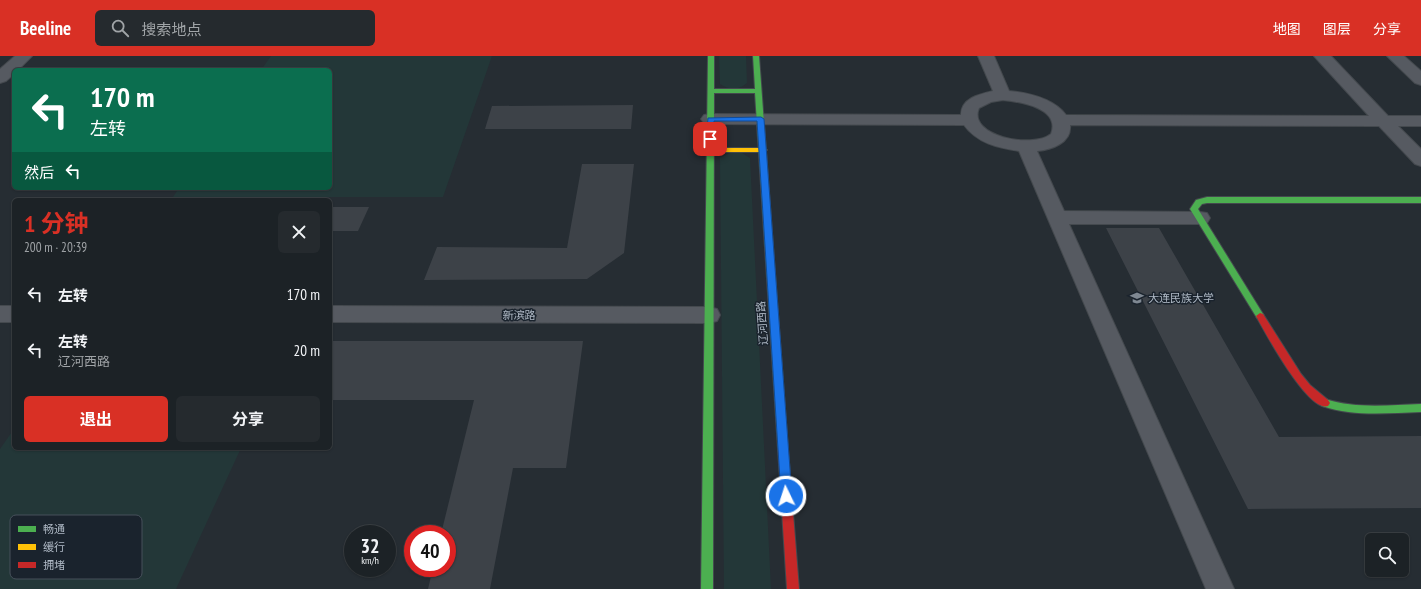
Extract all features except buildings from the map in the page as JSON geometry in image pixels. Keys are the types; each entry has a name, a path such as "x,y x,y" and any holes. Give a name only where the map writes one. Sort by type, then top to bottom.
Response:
{"street":[{"path":"0,78 24,56"},
{"path":"707,589 710,56"},
{"name":"辽河西路","path":"756,56 793,589"},
{"path":"986,56 1003,94"},
{"path":"1322,56 1421,160"},
{"path":"1395,56 1421,80"},
{"path":"710,91 759,91"},
{"path":"1003,94 1031,99 1054,112 1060,120 1062,128 1059,136 1052,142 1040,146 1026,147 1010,145 994,140 981,133 970,120 969,115 971,107 978,100 989,96 1003,94"},
{"path":"710,119 970,120"},
{"path":"1060,120 1421,121"},
{"path":"1026,147 1220,589"},
{"path":"710,150 763,150"},
{"path":"1421,200 1207,200 1199,201 1195,204 1194,209 1303,385 1312,396 1328,404 1344,407 1421,408"},
{"path":"1057,217 1200,218"},
{"path":"0,314 12,314"},
{"name":"新滨路","path":"332,314 709,315"}],"green space":[{"path":"271,56 492,56 443,197 173,197 178,190 332,190 332,68 262,68"},
{"path":"719,56 746,56 747,83 737,89 731,89 720,84"},
{"path":"730,153 742,153 750,158 771,589 724,589 720,158"},
{"path":"12,432 12,450 240,450 176,589 0,589 0,449"}],"traffic: fast":[{"path":"707,589 711,56"},
{"path":"756,56 783,449"},
{"path":"710,91 759,91"},
{"path":"1260,316 1194,209 1199,202 1207,200 1421,200"},
{"path":"1325,403 1347,408 1372,410 1421,408"}],"traffic: slow":[{"path":"710,150 763,150"}],"traffic: jam":[{"path":"1260,316 1289,364 1316,397 1325,403"},
{"path":"783,449 793,589"}],"place":[{"name":"大连民族大学","path":"1137,298"}],"route":[{"path":"710,139 710,119 761,119 786,496"}]}
